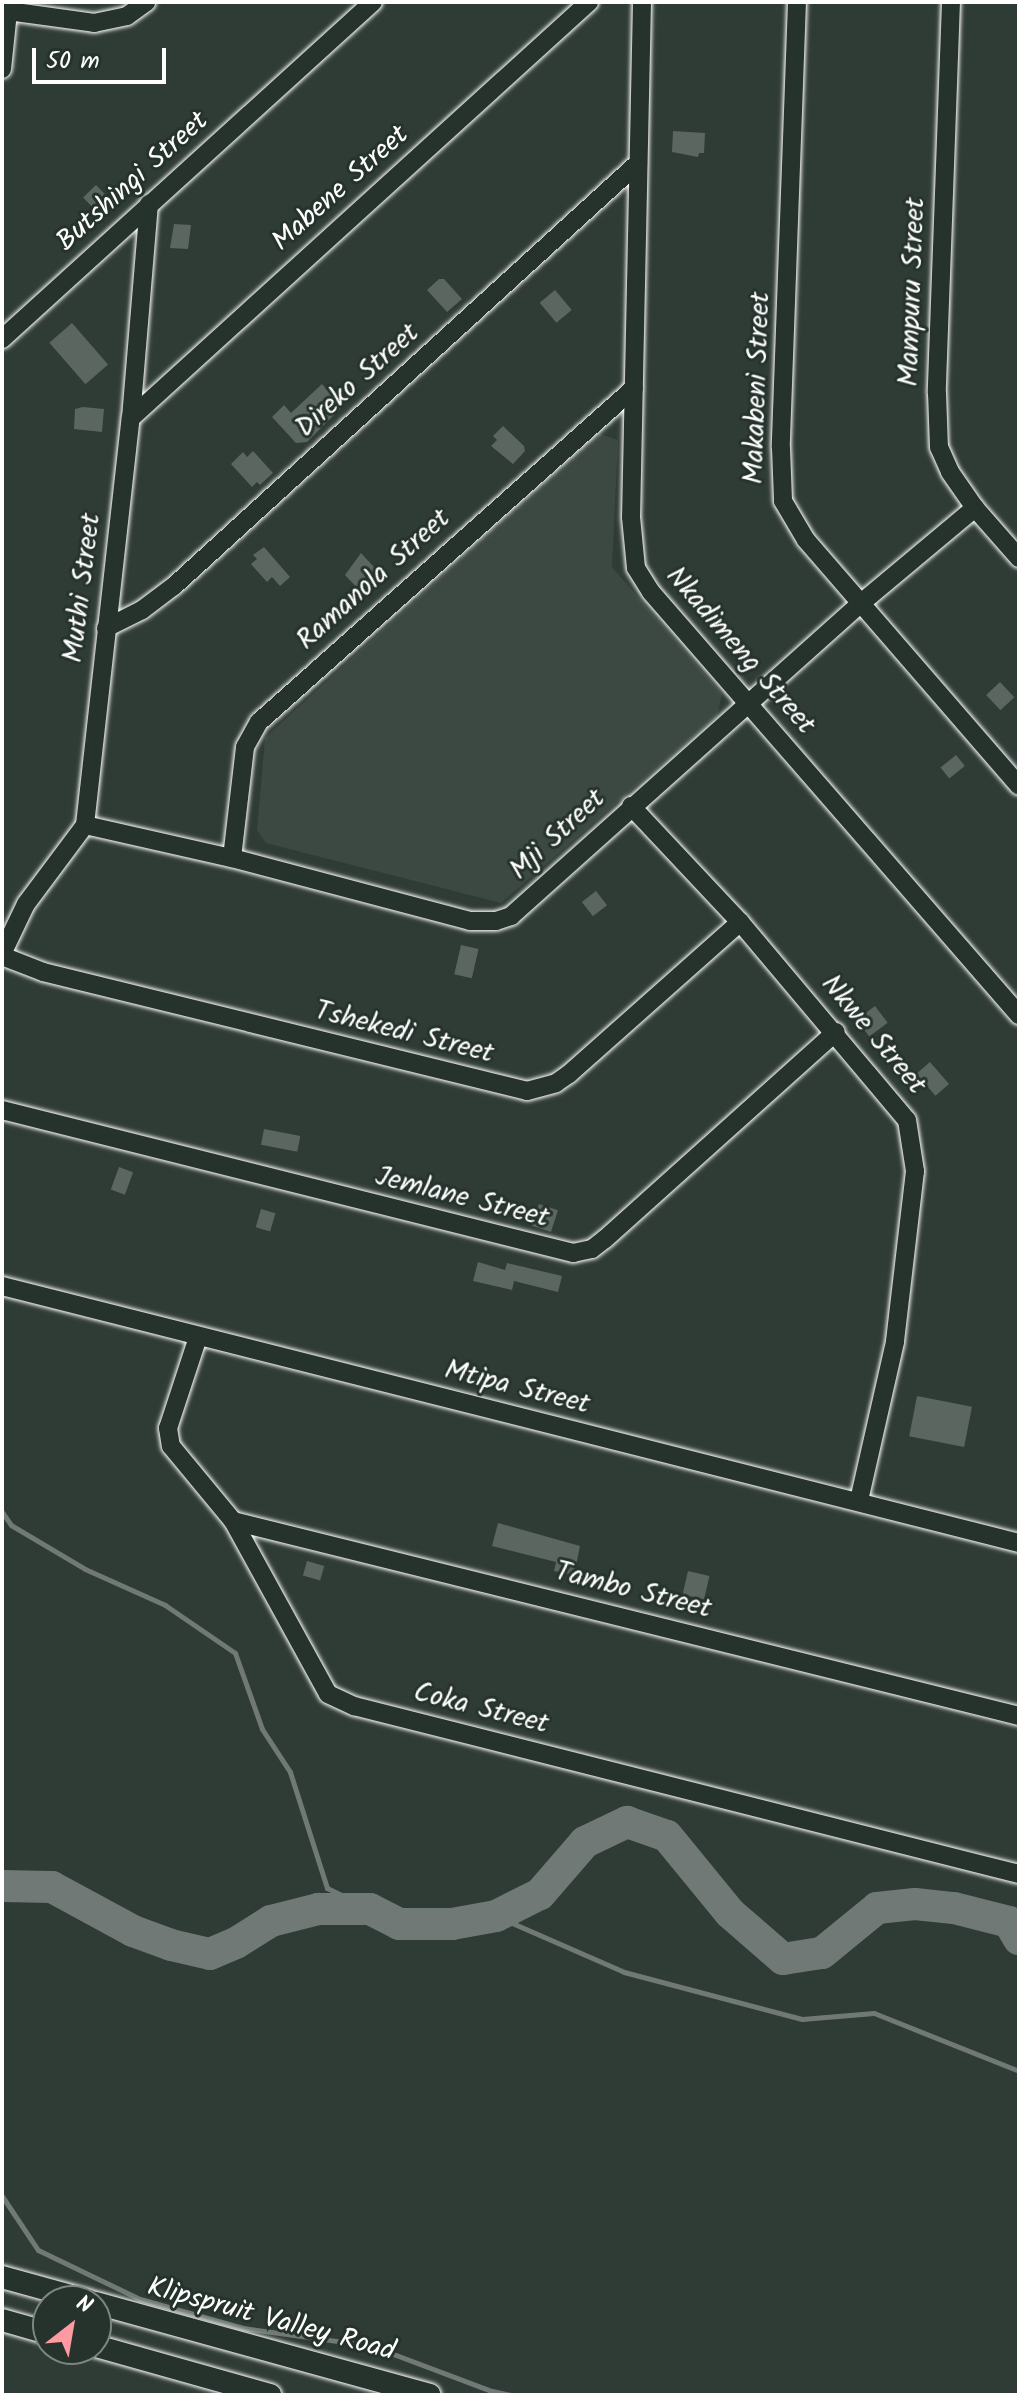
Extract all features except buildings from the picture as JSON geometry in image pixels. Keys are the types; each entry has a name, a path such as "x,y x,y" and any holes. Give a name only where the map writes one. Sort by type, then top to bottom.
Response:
{"main road":[{"path":"2,2277 32,2285"},
{"name":"Klipspruit Valley Road","path":"112,2307 430,2395"},
{"path":"2,2320 32,2328"},
{"path":"112,2351 270,2395"}],"street":[{"path":"2,69 9,6 60,21 94,23 127,16 146,2"},
{"name":"Butshingi Street","path":"2,339 373,2"},
{"name":"Mabene Street","path":"131,418 589,2"},
{"name":"Nkadimeng Street","path":"642,2 631,541 636,568 651,592 1019,1015"},
{"name":"Makabeni Street","path":"797,2 780,481 783,501 791,520 860,604 1019,786"},
{"name":"Mampuru Street","path":"951,2 937,424 939,447 950,472 975,508 1019,558"},
{"name":"Direko Street","path":"106,628 142,610 174,586 638,163"},
{"name":"Muthi Street","path":"85,825 131,418 149,204"},
{"name":"Ramanola Street","path":"232,858 245,747 259,722 634,388"},
{"name":"Mji Street","path":"85,825 232,858 470,921 496,921 522,907 631,806 860,604 975,508"},
{"name":"Nkwe Street","path":"631,806 740,922 836,1032 907,1120 915,1171 895,1342 859,1501"},
{"path":"2,955 20,913 85,825"},
{"name":"Tshekedi Street","path":"2,955 43,972 527,1091 556,1083 569,1074 740,922"},
{"name":"Jemlane Street","path":"2,1110 573,1253 592,1249 605,1239 836,1032"},
{"name":"Mtipa Street","path":"2,1286 1019,1543"},
{"name":"Coka Street","path":"198,1337 171,1418 168,1438 183,1463 233,1521 319,1682 339,1700 1019,1874"},
{"name":"Tambo Street","path":"233,1521 1019,1716"}],"shaded area":[{"path":"598,433 618,440 612,567 722,694 717,716 501,903 266,843 257,830 265,738"}],"waterway":[{"path":"2,1512 11,1525 85,1569 165,1605 235,1653 262,1729 290,1772 327,1888 370,1909"},
{"path":"2,1886 52,1887 133,1931 171,1945 210,1954 236,1943 271,1921 318,1909 370,1909 399,1924 452,1924 496,1916 540,1894 585,1842 627,1822 667,1836 730,1913 783,1959 822,1953 877,1908 915,1904 954,1908 1009,1922 1019,1939"},
{"path":"496,1916 624,1972 802,2019 874,2013 1019,2071"},
{"path":"2,2196 38,2250 140,2299 243,2328 372,2346 492,2391 511,2395"}]}
